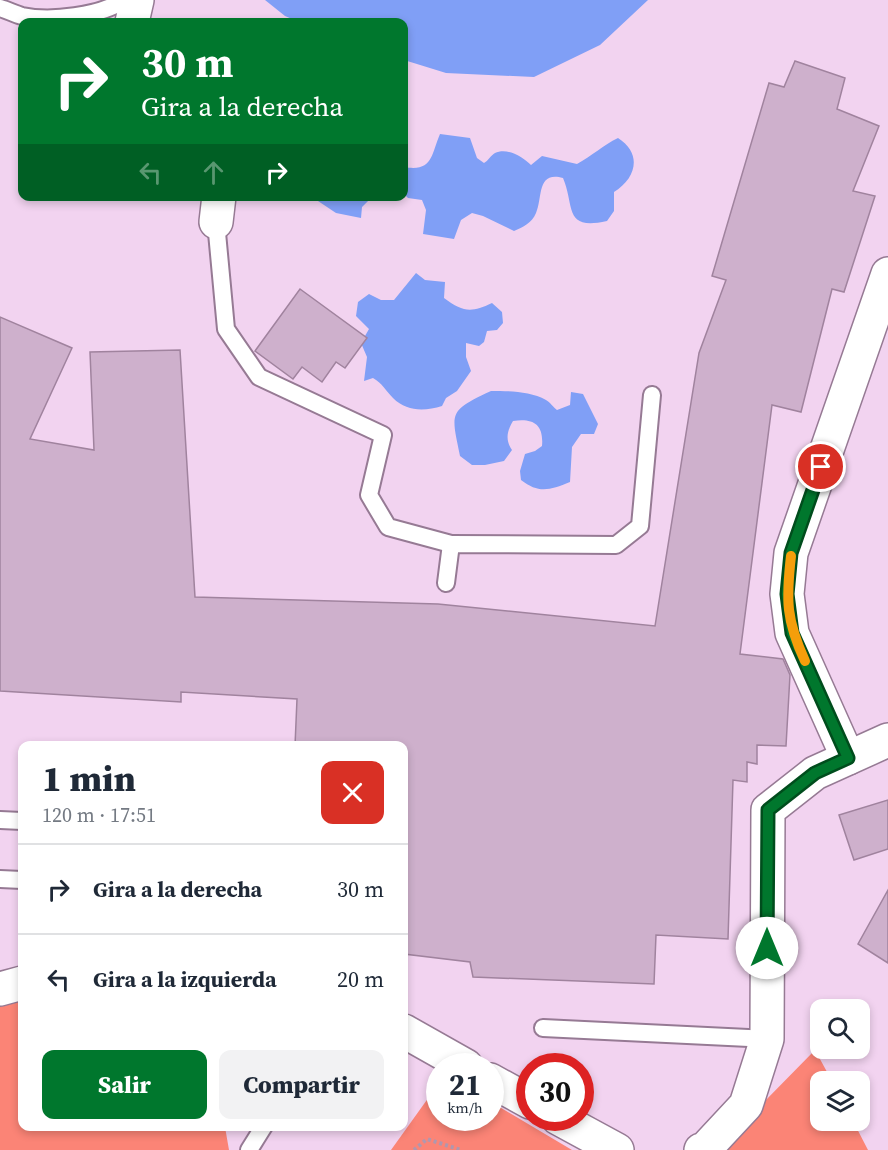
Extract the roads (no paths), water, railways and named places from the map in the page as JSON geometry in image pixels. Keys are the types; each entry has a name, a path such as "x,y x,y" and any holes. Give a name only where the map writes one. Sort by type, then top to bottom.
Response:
{"street":[{"path":"133,18 137,0"},
{"path":"848,758 792,633 787,594 791,553 888,274"},
{"path":"701,1150 705,1149 746,1106 767,1039 768,810 815,773 888,740"},
{"path":"0,989 18,984"},
{"path":"408,1033 443,1053"},
{"path":"582,1131 617,1150"}],"lane":[{"path":"0,8 21,16 48,18 98,12 124,0"},
{"path":"217,209 226,329 259,377 383,435 369,495 388,527 451,544 616,545 640,526 652,395"},
{"path":"446,583 451,544"},
{"path":"0,820 18,821"},
{"path":"0,879 18,880"},
{"path":"543,1028 767,1039"},
{"path":"249,1150 261,1131"}],"water":[{"path":"265,0 648,0 600,45 534,77 446,73 408,61 408,18 290,18"},
{"path":"440,134 470,138 477,158 484,163 495,153 505,151 519,156 531,165 542,156 577,164 618,138 631,151 634,165 628,180 614,192 614,211 607,221 593,223 577,219 573,214 563,178 554,177 544,182 536,213 524,226 514,231 472,213 461,220 454,239 423,234 426,210 422,200 408,198 408,167 421,167 430,160"},
{"path":"318,201 368,201 362,207 361,218 336,213"},
{"path":"416,273 425,280 445,282 444,298 457,306 473,310 492,303 502,312 503,323 497,330 487,331 484,342 479,346 466,343 466,357 471,371 457,391 446,398 442,406 429,409 404,406 373,378 364,381 367,357 361,343 369,329 356,316 358,302 369,294 381,300 394,300"},
{"path":"491,391 519,392 540,397 557,410 570,405 571,392 583,394 598,424 594,434 581,434 572,447 570,482 539,489 521,480 520,471 525,454 542,446 541,432 536,424 531,422 513,421 508,432 512,450 504,461 472,465 460,456 455,430 456,414 467,403"}]}
